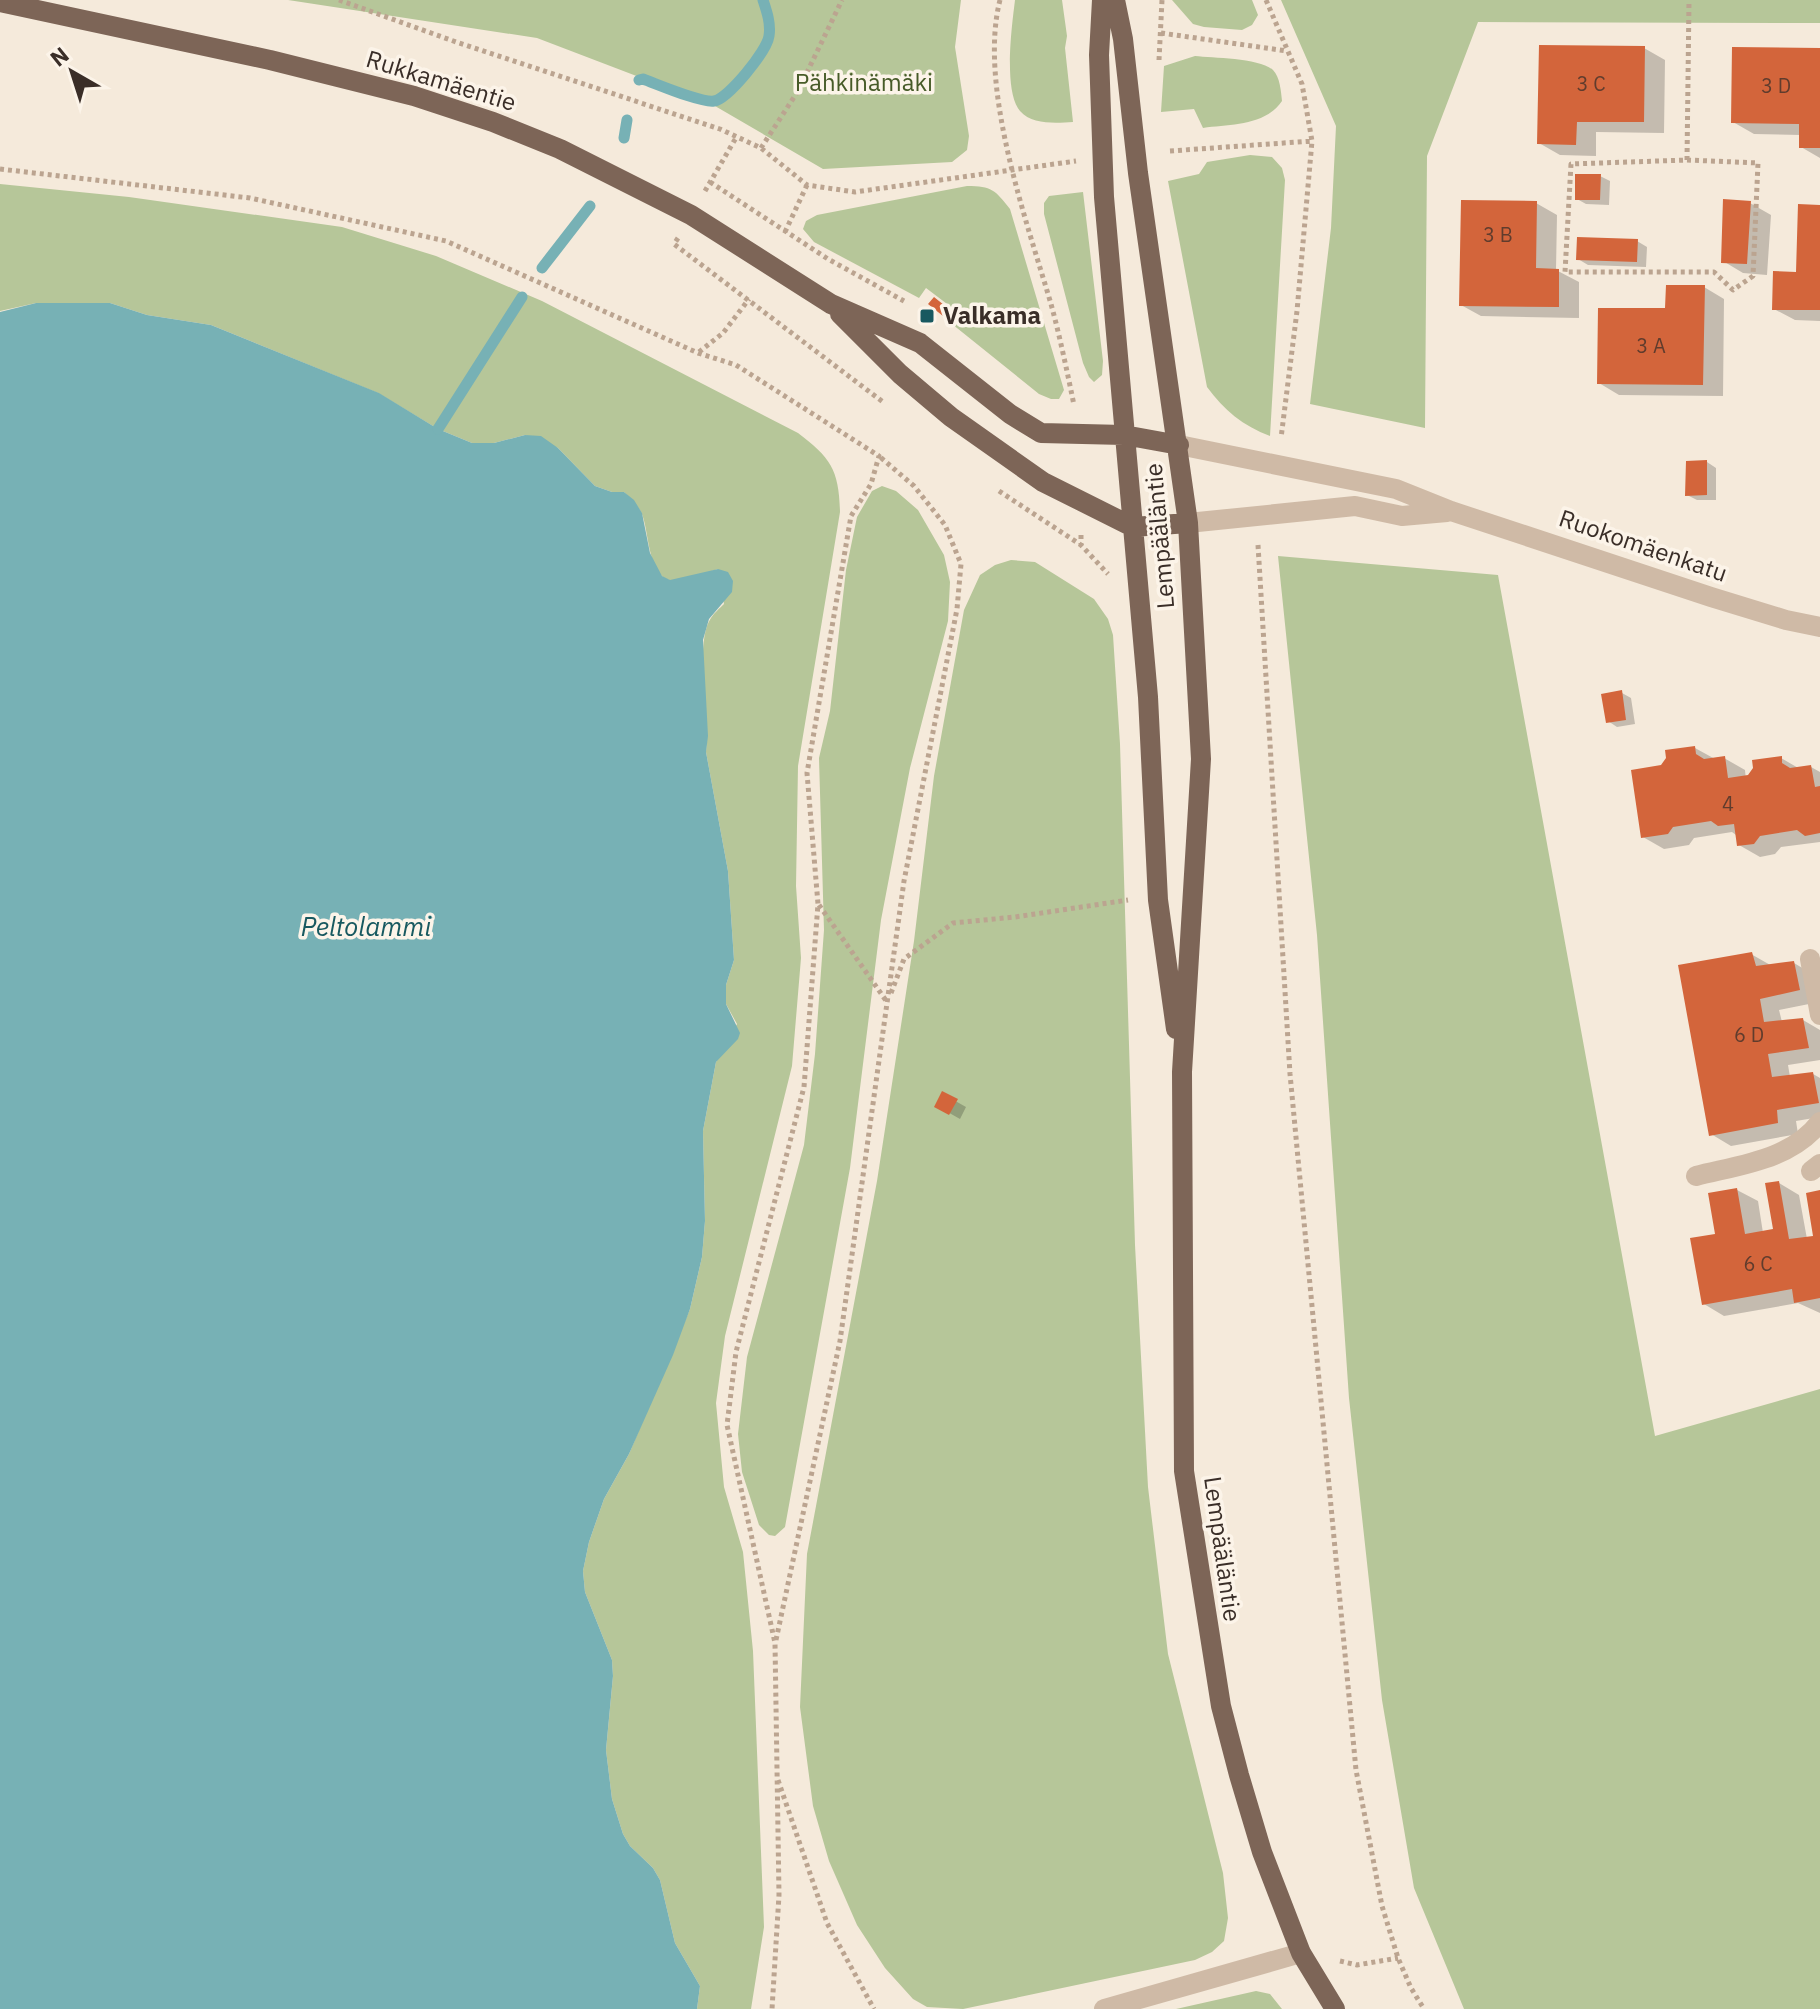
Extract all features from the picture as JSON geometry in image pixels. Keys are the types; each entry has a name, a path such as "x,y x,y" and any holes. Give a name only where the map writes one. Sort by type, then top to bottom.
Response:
{"main road":[{"name":"Lempääläntie","path":"1102,0 1099,55 1104,197 1148,697 1158,900 1182,1072"},
{"name":"Lempääläntie","path":"1115,0 1123,39 1138,173 1188,523 1201,759 1182,1072 1184,1471 1221,1706 1262,1852 1301,1953 1335,2009"},
{"name":"Rukkamäentie","path":"0,2 270,60 414,96 493,122 560,149 691,215 831,304 920,343 1010,414 1041,433 1124,435 1179,445"},
{"name":"Rukkamäentie","path":"831,304 900,374 997,452 1043,482 1133,527"},
{"name":"Ruokomäenkatu","path":"1133,527 1188,523"}],"street":[{"name":"Ruokomäenkatu","path":"1179,445 1396,489 1451,511 1711,597 1820,627"},
{"name":"Ruokomäenkatu","path":"1188,523 1355,506 1402,516 1451,511"},
{"path":"1810,959 1820,1015"},
{"path":"1696,1176 1784,1152 1811,1134 1820,1122"},
{"path":"1104,2009 1301,1953"}],"path":[{"path":"339,0 720,129 761,148 807,185 855,192 1076,161"},
{"path":"761,148 798,91 842,0"},
{"path":"1000,0 996,15 994,74 1013,170"},
{"path":"1159,60 1162,0"},
{"path":"1266,0 1302,84 1312,141 1297,311 1280,441 1273,464"},
{"path":"1687,160 1689,0"},
{"path":"1161,33 1287,51"},
{"path":"1170,151 1312,141"},
{"path":"1687,160 1758,163 1753,276 1733,290 1714,272 1565,272 1571,164 1687,160"},
{"path":"0,169 250,198 446,241 698,353 736,365 879,456 914,486 945,525 961,564 957,609 904,881 840,1341 775,1643"},
{"path":"785,232 807,185"},
{"path":"698,353 723,333 749,299"},
{"path":"772,2009 779,1895 775,1643 727,1425 736,1352 804,1087 818,904 807,773 851,516 871,484 879,456"},
{"path":"1260,517 1258,543 1290,1074 1356,1770 1382,1906 1398,1958 1424,2009"},
{"path":"887,1003 904,959 953,923 1135,899 1158,900"},
{"path":"818,904 887,1003"},
{"path":"776,1775 827,1923 874,2009"},
{"path":"1301,1953 1357,1965 1398,1958"}],"green space":[{"name":"Pähkinämäki","path":"288,0 961,0 955,47 969,136 967,150 952,162 823,169 715,106 537,38"},
{"path":"1015,0 1062,0 1073,122 1031,119 1020,111 1015,102 1010,57"},
{"path":"1172,0 1252,0 1258,15 1252,25 1242,30 1204,27 1193,24"},
{"path":"1281,0 1820,0 1820,23 1478,22 1427,156 1425,428 1310,404 1331,228 1336,126"},
{"path":"1195,56 1267,66 1277,76 1282,101 1275,109 1257,119 1203,128 1194,109 1161,112 1164,66"},
{"path":"1250,155 1272,157 1282,168 1285,180 1270,436 1235,416 1207,387 1168,181 1199,174 1207,162"},
{"path":"0,184 129,197 342,227 436,256 542,301 798,433 826,458 835,475 840,512 798,766 796,886 801,958 792,1066 725,1336 716,1403 724,1487 743,1552 753,1651 764,1927 751,2009 697,2009 700,1986 675,1943 660,1880 623,1834 612,1799 606,1750 612,1660 585,1592 583,1571 604,1499 629,1454 690,1309 702,1257 705,1221 703,1131 716,1062 737,1024 726,1004 726,985 734,960 728,871 706,752 703,644 711,618 724,604 718,569 681,581 662,576 653,560 644,519 629,497 624,492 612,492 595,486 558,448 525,435 494,443 472,443 438,429 378,393 211,325 147,315 110,303 36,303 0,311"},
{"path":"967,186 992,190 1010,209 1064,390 1059,399 1039,394 952,324 959,313 926,288 919,298 814,242 803,229 806,221 817,215"},
{"path":"1083,192 1103,361 1102,375 1094,382 1083,363 1044,214 1044,203 1049,196"},
{"path":"882,486 896,491 918,510 944,555 950,582 948,621 910,768 881,920 850,1168 785,1527 775,1536 769,1535 759,1525 742,1472 738,1434 747,1357 804,1145 815,1054 824,930 819,758 830,711 846,570 857,517 872,491"},
{"path":"1278,556 1498,575 1655,1436 1820,1389 1820,2009 1464,2009 1414,1888 1382,1700 1349,1398 1317,935"},
{"path":"1011,560 1035,562 1094,599 1108,619 1113,635 1120,744 1135,1245 1148,1487 1168,1654 1223,1873 1228,1918 1224,1941 1212,1952 1195,1960 963,2009 927,2007 913,1999 885,1968 857,1925 829,1861 813,1806 800,1707 807,1554 877,1181 914,941 934,776 964,610 980,575 995,565"},
{"path":"1256,1991 1270,1994 1282,2009 1176,2009"}],"water":[{"name":"Peltolammi","path":"36,303 110,303 147,315 211,325 379,393 438,429 472,443 494,443 525,435 541,436 558,448 595,486 612,492 624,492 634,500 642,513 650,553 662,576 670,580 718,569 728,572 733,581 732,592 709,619 703,640 708,736 706,752 728,871 734,960 726,985 726,1004 740,1033 716,1062 703,1131 705,1221 702,1257 690,1309 629,1454 604,1499 583,1571 585,1592 612,1660 606,1750 612,1799 630,1846 653,1868 660,1880 675,1943 700,1986 697,2009 0,2009 0,312"}],"building":[{"path":"1539,45 1645,46 1644,122 1577,122 1576,145 1537,144"},
{"path":"1732,47 1820,48 1820,148 1799,148 1799,124 1731,123"},
{"path":"1575,174 1601,174 1600,200 1575,200"},
{"path":"1723,199 1751,201 1747,264 1721,263"},
{"path":"1461,200 1537,201 1536,268 1559,269 1559,307 1459,306"},
{"path":"1798,204 1820,205 1820,310 1772,310 1773,271 1796,272"},
{"path":"1577,237 1638,239 1637,262 1576,260"},
{"path":"1666,285 1705,285 1703,385 1597,384 1598,308 1665,308"},
{"path":"934,297 949,309 943,316 928,304"},
{"path":"1707,460 1707,495 1685,496 1686,461"},
{"path":"1622,690 1626,720 1606,723 1601,694"},
{"path":"1695,746 1696,754 1704,759 1725,756 1728,778 1748,775 1753,768 1752,760 1782,756 1782,763 1790,768 1811,765 1815,787 1820,786 1820,833 1805,836 1797,830 1760,836 1754,844 1737,846 1734,824 1718,826 1711,821 1673,827 1668,834 1641,838 1631,770 1661,765 1666,758 1665,750"},
{"path":"1752,952 1756,966 1794,961 1800,990 1760,999 1764,1022 1803,1018 1809,1048 1768,1054 1772,1077 1813,1072 1819,1103 1777,1110 1778,1123 1709,1136 1678,965"},
{"path":"942,1091 958,1099 949,1115 934,1107"},
{"path":"1779,1181 1789,1239 1813,1236 1806,1193 1820,1190 1820,1298 1794,1303 1792,1289 1702,1305 1690,1238 1715,1234 1708,1193 1737,1188 1745,1234 1773,1229 1765,1183"}],"waterway":[{"path":"639,80 699,99 714,101 720,98 746,73 767,43 769,27 763,0"},
{"path":"624,138 627,120"},
{"path":"542,268 590,206"},
{"path":"438,429 522,297"}],"place":[{"name":"Valkama","path":"927,316"}]}
